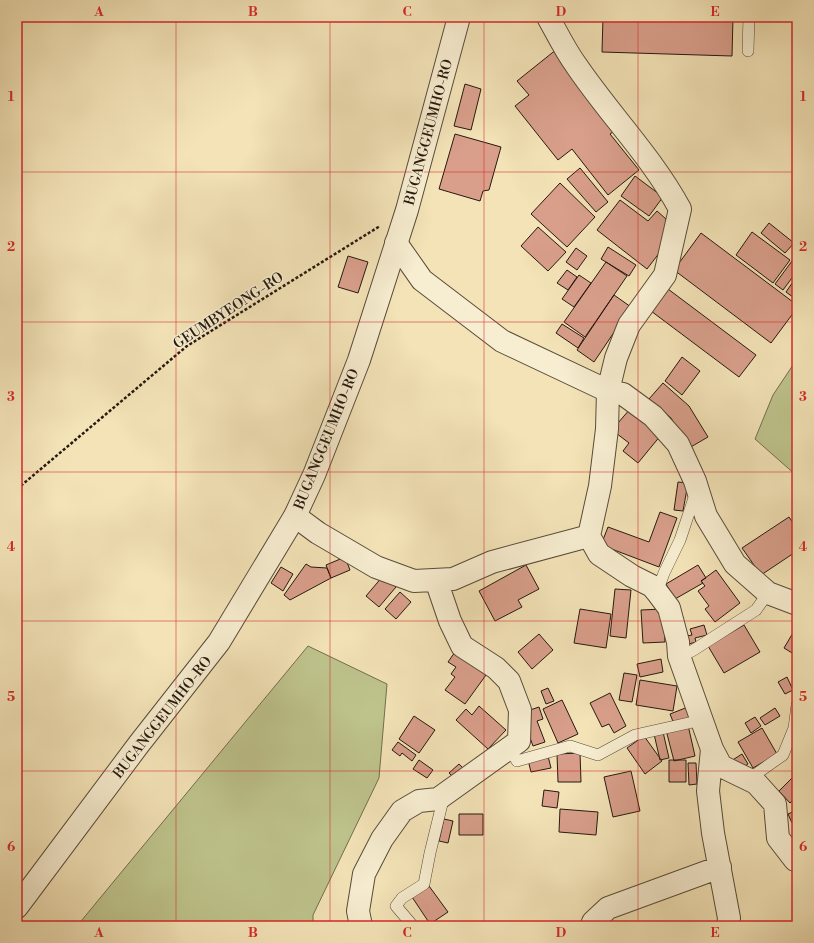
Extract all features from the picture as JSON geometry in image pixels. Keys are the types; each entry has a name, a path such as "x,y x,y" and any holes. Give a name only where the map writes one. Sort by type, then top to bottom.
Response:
{"street":[{"name":"BUGANGGEUMHO-RO","path":"17,907 139,744 219,642 295,516 314,475 359,360 407,210 459,17"},
{"path":"548,17 576,65 626,131 680,209 665,275 629,325 616,358 608,392 608,429 600,486 589,536 599,554 632,576 652,586 669,608 678,642 679,656 712,749 721,766 756,783 775,804 778,838 797,860"},
{"path":"396,243 422,280 502,342 608,392 623,394 654,416 678,444 706,516 735,564 768,593 797,604"},
{"path":"295,516 318,533 376,567 414,581 453,579 492,562 589,536"},
{"path":"361,926 358,911 364,874 382,839 402,811 419,801 438,799 519,741 520,710 508,681 496,668 462,646 450,622 436,580"},
{"path":"712,749 708,791 728,926"},
{"path":"592,926 593,922 608,908 720,866"}],"lane":[{"path":"748,50 750,17"},
{"path":"657,592 664,573 680,540 697,490"},
{"path":"679,656 692,651 756,610 768,593"},
{"path":"749,780 783,755 794,728 797,705"},
{"path":"509,748 517,761 570,746 598,755 635,736 702,720"},
{"path":"413,926 396,906 402,898 424,884 442,804 438,799"}],"path":[{"name":"GEUMBYEONG-RO","path":"17,489 186,346 407,210"}],"green space":[{"path":"797,359 797,476 755,439 773,395"},
{"path":"308,646 387,684 379,778 313,915 313,926 77,926"}],"building":[{"path":"603,17 733,17 732,56 602,52"},
{"path":"557,49 619,128 610,134 639,170 608,195 572,149 558,160 515,106 529,95 517,81"},
{"path":"465,84 481,89 471,130 454,126"},
{"path":"455,134 501,147 489,190 483,191 480,201 439,189"},
{"path":"580,168 608,202 596,212 567,179"},
{"path":"635,176 663,197 649,216 621,196"},
{"path":"560,183 595,217 567,247 531,214"},
{"path":"620,200 648,221 657,211 666,219 663,248 647,269 597,230"},
{"path":"769,223 794,243 785,253 761,233"},
{"path":"538,227 566,252 548,271 521,246"},
{"path":"752,232 790,260 773,283 736,255"},
{"path":"701,233 797,305 797,308 771,343 674,270"},
{"path":"608,247 636,265 629,276 601,259"},
{"path":"576,248 587,256 577,270 566,262"},
{"path":"348,256 368,262 358,293 338,287"},
{"path":"792,261 797,266 797,271 783,290 775,284"},
{"path":"606,262 627,276 585,337 564,322"},
{"path":"567,270 577,277 568,290 557,283"},
{"path":"579,275 591,283 574,307 562,299"},
{"path":"797,276 797,300 786,292"},
{"path":"668,289 756,355 739,377 651,311"},
{"path":"614,295 631,307 594,362 577,350"},
{"path":"562,324 584,338 578,348 556,333"},
{"path":"682,357 700,371 682,395 665,381"},
{"path":"663,383 689,406 708,437 689,448 671,418 649,399"},
{"path":"630,409 661,435 638,463 623,451 629,443 612,430"},
{"path":"678,482 688,483 683,511 674,510"},
{"path":"660,512 677,518 659,567 601,545 608,527 649,542"},
{"path":"789,517 797,529 797,551 761,575 742,548"},
{"path":"345,557 350,570 331,578 326,565"},
{"path":"306,564 311,567 327,568 331,578 290,600 284,595"},
{"path":"526,565 539,589 518,600 522,607 495,621 479,591"},
{"path":"698,565 706,578 701,581 703,583 675,599 666,584"},
{"path":"281,567 293,574 283,591 271,583"},
{"path":"716,570 740,603 715,622 705,609 709,606 698,591 705,586 701,581"},
{"path":"383,576 396,587 379,607 366,596"},
{"path":"615,589 631,590 626,638 610,636"},
{"path":"400,592 411,602 396,619 385,609"},
{"path":"580,609 611,614 606,648 574,643"},
{"path":"663,609 665,642 643,643 641,610"},
{"path":"704,625 707,635 695,638 696,642 689,644 686,636 692,635 690,629"},
{"path":"744,625 760,652 724,673 708,646"},
{"path":"797,626 797,656 784,648"},
{"path":"539,634 553,650 532,669 518,652"},
{"path":"455,652 486,675 465,704 445,690 455,677 451,674 456,667 448,662"},
{"path":"661,659 663,672 640,677 637,664"},
{"path":"624,673 637,675 632,702 619,700"},
{"path":"787,677 793,690 785,694 778,682"},
{"path":"640,680 677,686 673,711 636,705"},
{"path":"548,688 554,701 546,704 541,691"},
{"path":"610,693 626,726 614,733 609,724 602,727 590,703"},
{"path":"562,700 578,734 558,743 543,709"},
{"path":"479,706 506,730 488,749 456,720 466,709 472,715"},
{"path":"539,707 543,719 537,721 545,742 533,746 521,713"},
{"path":"688,707 692,717 674,724 670,714"},
{"path":"775,708 780,716 765,725 760,718"},
{"path":"414,716 435,730 419,753 399,739"},
{"path":"755,717 761,726 751,733 745,723"},
{"path":"688,725 695,756 674,761 666,730"},
{"path":"762,728 777,754 753,768 738,742"},
{"path":"663,732 669,758 660,760 654,734"},
{"path":"644,736 662,761 645,774 627,748"},
{"path":"398,742 416,755 412,761 402,753 400,756 392,750"},
{"path":"580,753 581,782 558,782 557,754"},
{"path":"742,754 748,764 737,771 731,761"},
{"path":"548,756 551,768 531,772 528,760"},
{"path":"419,760 433,770 427,778 413,769"},
{"path":"669,760 686,760 686,782 669,782"},
{"path":"688,763 696,763 697,784 689,785"},
{"path":"459,764 467,772 457,781 449,773"},
{"path":"631,771 640,811 613,817 604,777"},
{"path":"797,773 797,796 790,803 779,791"},
{"path":"544,790 559,792 557,808 542,806"},
{"path":"560,809 598,812 596,835 559,832"},
{"path":"797,810 797,820 792,823 788,814"},
{"path":"459,814 483,814 483,835 459,835"},
{"path":"444,819 453,821 448,843 439,841"},
{"path":"429,886 448,912 430,924 412,897"}]}
